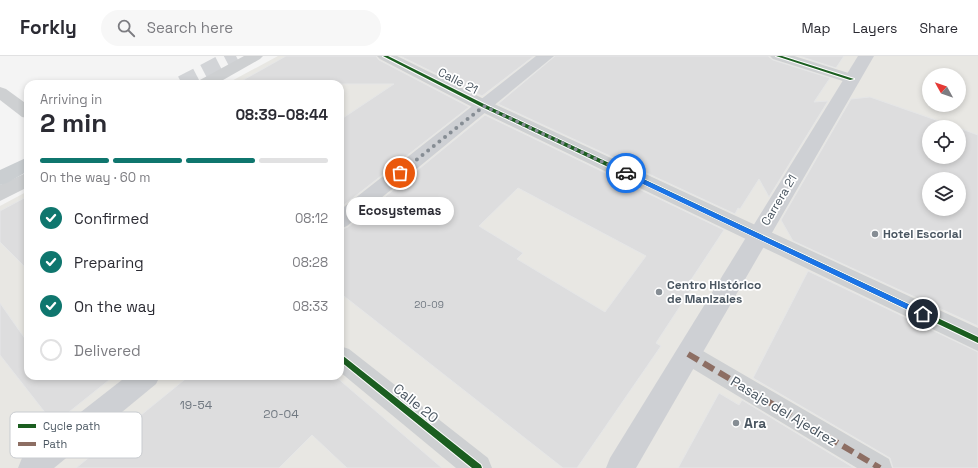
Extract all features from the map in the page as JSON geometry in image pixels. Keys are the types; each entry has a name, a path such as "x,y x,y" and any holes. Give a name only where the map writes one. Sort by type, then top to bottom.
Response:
{"main road":[{"path":"344,218 546,56"},
{"name":"Carrera 21","path":"620,468 866,56"},
{"path":"0,178 24,165"},
{"path":"102,412 142,380"},
{"path":"32,468 44,458"}],"street":[{"path":"211,80 256,56"},
{"name":"Calle 21","path":"385,56 484,106 978,340"},
{"path":"778,56 852,79"},
{"path":"0,92 24,110"},
{"path":"0,194 24,181"},
{"name":"Pasaje del Ajedrez","path":"688,354 880,468"},
{"name":"Calle 20","path":"344,360 478,468"}],"shaded area":[{"name":"Centro Histórico de Manizales","path":"278,56 978,56 978,468 0,468 0,206 24,193 24,380 344,380 344,80 233,80"}],"building":[{"path":"286,56 376,56 379,60 469,107 344,205 344,117 394,84 344,84 344,80 243,80"},
{"path":"400,56 534,56 482,96"},
{"path":"555,56 768,56 773,60 830,78 814,102 828,101 769,197 759,179 740,209 738,208 735,214 498,104"},
{"path":"799,56 844,56 836,68"},
{"path":"870,97 936,120 922,120 922,164 966,164 966,131 978,135 978,326 793,241 781,220 851,99"},
{"path":"485,115 724,230 689,283 694,285 656,343 661,346 577,468 563,468 344,296 344,228 348,227","holes":["518,188 646,256 605,312 517,259 523,253 479,226"]},
{"path":"24,198 24,266 0,242 0,211"},
{"path":"808,271 978,352 978,468 893,468 890,458 753,378"},
{"path":"0,303 24,337 24,380 109,380 69,412 45,412 0,355"},
{"path":"184,380 340,380 442,468 347,468 312,435 279,468 76,468 88,458 142,458 142,414"},
{"name":"Ara","path":"719,393 739,405 742,400 854,468 678,468"}],"tunnel":[{"path":"190,80 236,56"}],"marked path":[{"path":"688,354 880,468"}],"cycle path":[{"path":"385,56 484,106 978,340"},
{"path":"778,56 852,79"},
{"path":"344,360 478,468"}],"way so far":[{"path":"400,173 484,106 626,173"}],"place":[{"name":"Ecosystemas","path":"400,173"},
{"name":"Hotel Escorial","path":"875,234"},
{"name":"Centro Histórico de Manizales","path":"659,292"},
{"name":"Ara","path":"736,423"}],"route":[{"path":"626,173 923,314"}]}
